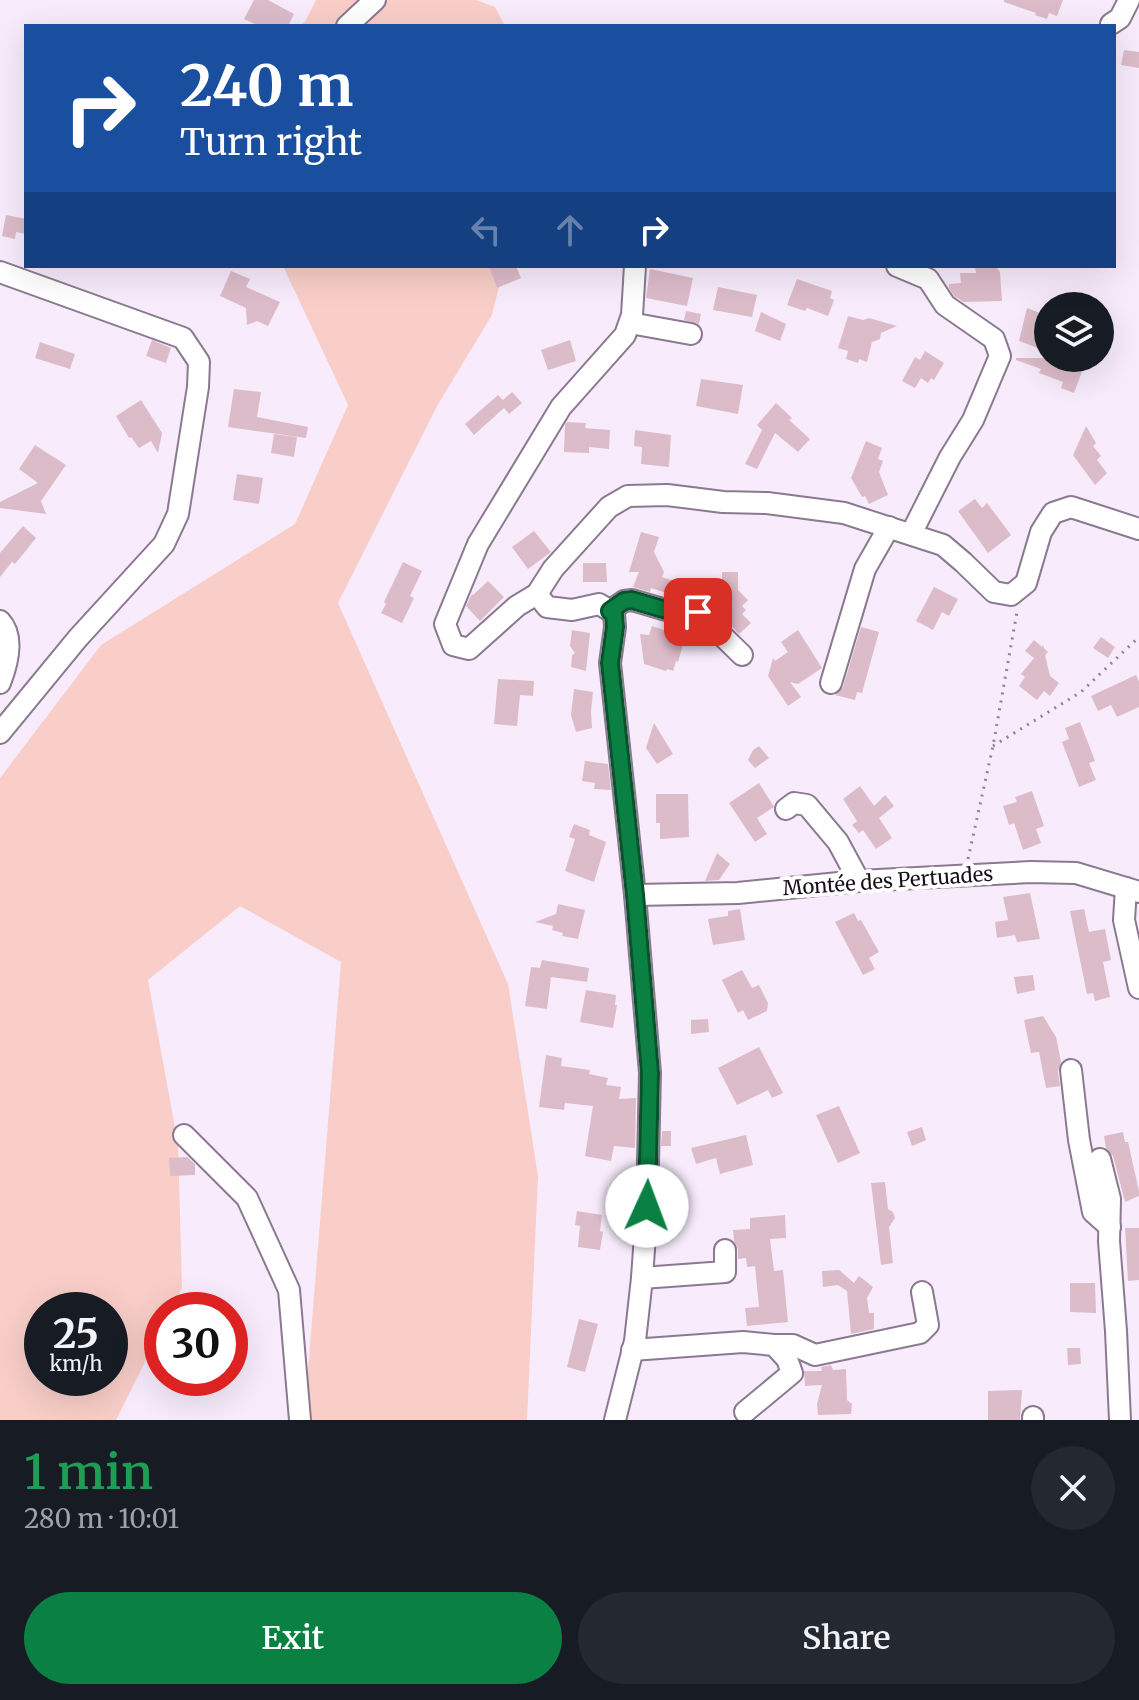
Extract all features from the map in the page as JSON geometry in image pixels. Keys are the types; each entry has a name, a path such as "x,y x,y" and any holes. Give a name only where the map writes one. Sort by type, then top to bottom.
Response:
{"street":[{"path":"349,24 375,0"},
{"path":"1111,24 1120,18 1129,0"},
{"path":"635,268 632,315 625,335 561,407 478,544 445,624 453,645 469,649 517,606 537,594 553,569 609,507 628,496 667,495 844,513 943,545 994,592 1011,595 1026,583 1041,532 1053,513 1071,507 1139,529"},
{"path":"902,268 928,279 945,305 994,339 1000,356 973,420 950,457 911,534"},
{"path":"0,272 183,338 199,362 198,387 178,514 164,544 78,638 0,733"},
{"path":"630,323 691,334"},
{"path":"831,683 865,569 889,527"},
{"path":"537,594 547,607 572,610 599,604 614,613 610,663 650,1073 642,1278 632,1350 615,1420"},
{"path":"610,611 624,601 632,600 683,615 698,612 742,655"},
{"path":"0,621 5,626 8,653 0,683"},
{"path":"786,809 794,803 807,805 838,842 859,881"},
{"name":"Montée des Pertuades","path":"635,895 738,893 859,881 1031,872 1076,873 1133,890"},
{"path":"1133,890 1124,920 1139,988"},
{"path":"1071,1070 1081,1152 1093,1212 1110,1227"},
{"path":"184,1135 247,1198 289,1290 300,1420"},
{"path":"1100,1159 1110,1199 1114,1415"},
{"path":"642,1278 725,1272 725,1250"},
{"path":"632,1350 743,1342 793,1345 815,1355 920,1333 928,1325 922,1292"},
{"path":"745,1412 792,1373 787,1359 774,1345"}],"path":[{"path":"967,875 1020,588"},
{"path":"993,746 1081,692 1139,637"}],"shaded area":[{"path":"316,0 476,0 495,7 504,24 302,24"},
{"path":"284,268 504,268 492,315 437,406 338,603 508,984 538,1176 527,1420 304,1420 341,962 240,906 148,980 178,1144 182,1288 180,1292 144,1292 144,1364 128,1396 116,1420 0,1420 0,778 101,645 295,524 348,405"}],"building":[{"path":"254,0 268,0 294,14 289,24 255,24 244,19"},
{"path":"1004,0 1063,0 1057,16 1049,13 1047,19"},
{"path":"1124,50 1139,52 1139,68 1121,65"},
{"path":"6,215 24,219 24,234 16,232 15,239 2,236"},
{"path":"490,268 517,268 521,278 497,288"},
{"path":"975,268 997,268 1002,301 964,302 954,296 949,284 961,283 960,273 976,273"},
{"path":"650,269 693,278 687,306 646,298"},
{"path":"231,271 250,279 246,287 280,302 268,326 257,321 247,325 246,308 220,296"},
{"path":"797,279 832,291 830,298 834,300 828,316 787,305"},
{"path":"718,287 757,295 752,317 713,310"},
{"path":"1027,308 1034,311 1034,347 1019,341"},
{"path":"686,311 701,314 699,324 684,320"},
{"path":"761,312 786,324 780,341 755,331"},
{"path":"848,316 897,326 881,333 880,339 872,342 867,362 859,359 858,363 846,359 848,351 838,348"},
{"path":"152,340 171,348 166,363 146,356"},
{"path":"570,340 576,361 548,370 541,350"},
{"path":"40,342 75,354 70,369 35,358"},
{"path":"925,351 944,363 934,380 931,378 928,383 921,378 915,388 902,381 915,357 920,360"},
{"path":"1034,358 1034,366 1016,360"},
{"path":"1082,372 1074,393 1061,388 1063,382 1039,373"},
{"path":"701,379 743,385 738,414 696,406"},
{"path":"234,389 261,392 257,417 308,427 306,438 228,427"},
{"path":"512,392 522,403 509,414 504,408 474,435 465,424 498,395 503,400"},
{"path":"141,400 162,433 158,453 151,441 139,448 116,416"},
{"path":"776,403 810,439 798,452 775,433 757,469 745,464 762,430 757,425"},
{"path":"567,422 586,423 585,428 610,430 609,449 589,447 589,453 564,452"},
{"path":"1086,426 1096,443 1093,446 1101,456 1097,460 1107,473 1095,485 1073,455"},
{"path":"635,430 671,435 669,467 641,464 642,447 634,446"},
{"path":"274,434 297,437 294,457 271,453"},
{"path":"866,441 882,448 878,459 883,461 879,472 888,495 869,504 851,478"},
{"path":"35,445 66,465 41,501 46,514 0,508 0,502 38,483 19,469"},
{"path":"237,474 263,478 259,504 233,500"},
{"path":"975,499 982,508 987,503 1011,535 988,553 958,511"},
{"path":"23,526 36,538 0,577 0,553"},
{"path":"534,531 551,552 528,569 512,547"},
{"path":"641,532 659,537 654,552 664,572 662,577 686,585 667,593 633,587 639,572 629,572"},
{"path":"403,562 422,571 402,623 381,613"},
{"path":"583,563 606,563 607,582 583,582"},
{"path":"722,572 738,572 738,590 748,600 742,606 746,610 742,614 751,623 739,634 716,609 717,586 722,586"},
{"path":"488,581 504,597 480,621 466,606 472,594"},
{"path":"934,587 958,599 949,616 942,612 933,630 916,621"},
{"path":"652,626 685,637 673,671 644,664 640,634 649,635"},
{"path":"861,627 879,632 862,693 857,692 855,700 835,695 843,687"},
{"path":"572,630 590,633 586,671 571,667 575,653 570,646"},
{"path":"798,630 822,668 798,684 790,682 801,697 788,706 768,676 773,658 775,661 788,652 781,642"},
{"path":"1101,637 1115,647 1108,658 1093,648"},
{"path":"1034,640 1048,652 1045,655 1050,676 1059,683 1050,696 1044,691 1037,700 1019,686 1025,677 1021,674 1034,658 1025,651"},
{"path":"1136,675 1139,707 1117,717 1111,705 1098,711 1091,696"},
{"path":"498,679 534,681 533,696 520,695 517,726 494,724"},
{"path":"574,689 593,692 592,728 576,732 571,715"},
{"path":"1080,722 1095,761 1089,763 1096,780 1079,787 1062,742 1069,739 1065,728"},
{"path":"654,723 673,754 657,764 646,748"},
{"path":"759,746 769,758 755,768 748,760"},
{"path":"585,761 608,764 611,790 594,789 595,783 582,781"},
{"path":"759,783 774,807 757,818 767,834 755,842 729,803"},
{"path":"860,786 874,806 885,795 894,806 879,818 892,838 876,849 863,830 859,833 852,825 857,821 843,799"},
{"path":"1032,791 1044,826 1036,829 1041,843 1023,850 1014,823 1009,825 1003,806 1017,802 1015,797"},
{"path":"656,794 688,794 689,837 660,839 660,823 656,823"},
{"path":"574,824 590,830 589,835 606,842 594,882 565,871 575,839 569,837"},
{"path":"717,853 730,864 719,880 705,881"},
{"path":"1030,893 1040,939 1017,942 1015,935 997,938 995,922 1008,920 1003,897"},
{"path":"558,904 585,910 578,939 562,936 563,933 552,930 553,926 535,922 556,914"},
{"path":"740,909 745,940 713,945 708,919 728,916 728,911"},
{"path":"1084,909 1089,932 1105,929 1111,960 1103,962 1110,997 1095,1001 1093,993 1087,994 1070,911"},
{"path":"854,913 879,952 869,958 875,969 863,975 835,922"},
{"path":"542,960 589,968 587,982 551,977 547,1009 525,1006 531,967 540,968"},
{"path":"742,970 752,988 759,985 768,1003 767,1011 748,1020 743,1010 738,1013 722,980"},
{"path":"1033,975 1035,990 1017,994 1014,977"},
{"path":"586,990 616,995 613,1028 580,1022"},
{"path":"1043,1016 1056,1037 1061,1062 1058,1071 1060,1086 1046,1088 1039,1052 1031,1053 1024,1020"},
{"path":"708,1019 709,1032 691,1034 691,1020"},
{"path":"759,1047 783,1093 772,1098 768,1090 737,1105 718,1068"},
{"path":"546,1055 562,1058 561,1066 590,1070 589,1074 608,1078 606,1085 621,1087 619,1099 636,1098 635,1148 614,1146 611,1161 585,1156 593,1106 565,1103 564,1110 539,1107"},
{"path":"839,1106 860,1153 838,1163 816,1115"},
{"path":"922,1127 926,1140 912,1146 907,1132"},
{"path":"662,1131 671,1131 671,1146 661,1146"},
{"path":"1123,1132 1139,1191 1139,1196 1125,1202 1113,1156 1106,1148 1104,1136"},
{"path":"746,1135 753,1165 720,1174 716,1158 696,1164 691,1148"},
{"path":"187,1157 195,1164 195,1175 170,1176 169,1158"},
{"path":"885,1182 888,1209 895,1218 889,1227 893,1263 881,1265 871,1183"},
{"path":"577,1211 602,1215 600,1250 578,1247 580,1226 575,1225"},
{"path":"785,1215 786,1238 770,1239 774,1271 783,1270 788,1322 747,1326 745,1308 759,1307 755,1266 747,1267 746,1258 738,1259 733,1230 750,1229 750,1218"},
{"path":"1125,1228 1139,1228 1139,1280 1128,1281"},
{"path":"839,1270 854,1283 859,1276 873,1287 867,1298 869,1313 874,1313 874,1329 851,1334 847,1291 838,1285 823,1287 822,1271"},
{"path":"1070,1283 1095,1283 1096,1313 1070,1312"},
{"path":"579,1319 598,1324 585,1372 567,1367"},
{"path":"1067,1348 1080,1348 1081,1364 1068,1365"},
{"path":"831,1365 833,1370 846,1369 847,1400 852,1404 851,1414 818,1415 817,1404 822,1385 805,1386 804,1371 822,1371 821,1367"},
{"path":"1022,1390 1020,1420 988,1420 988,1391"}],"route":[{"path":"647,1206 650,1073 610,663 615,627 614,613 610,611 624,601 632,600 683,615 698,612"}]}
